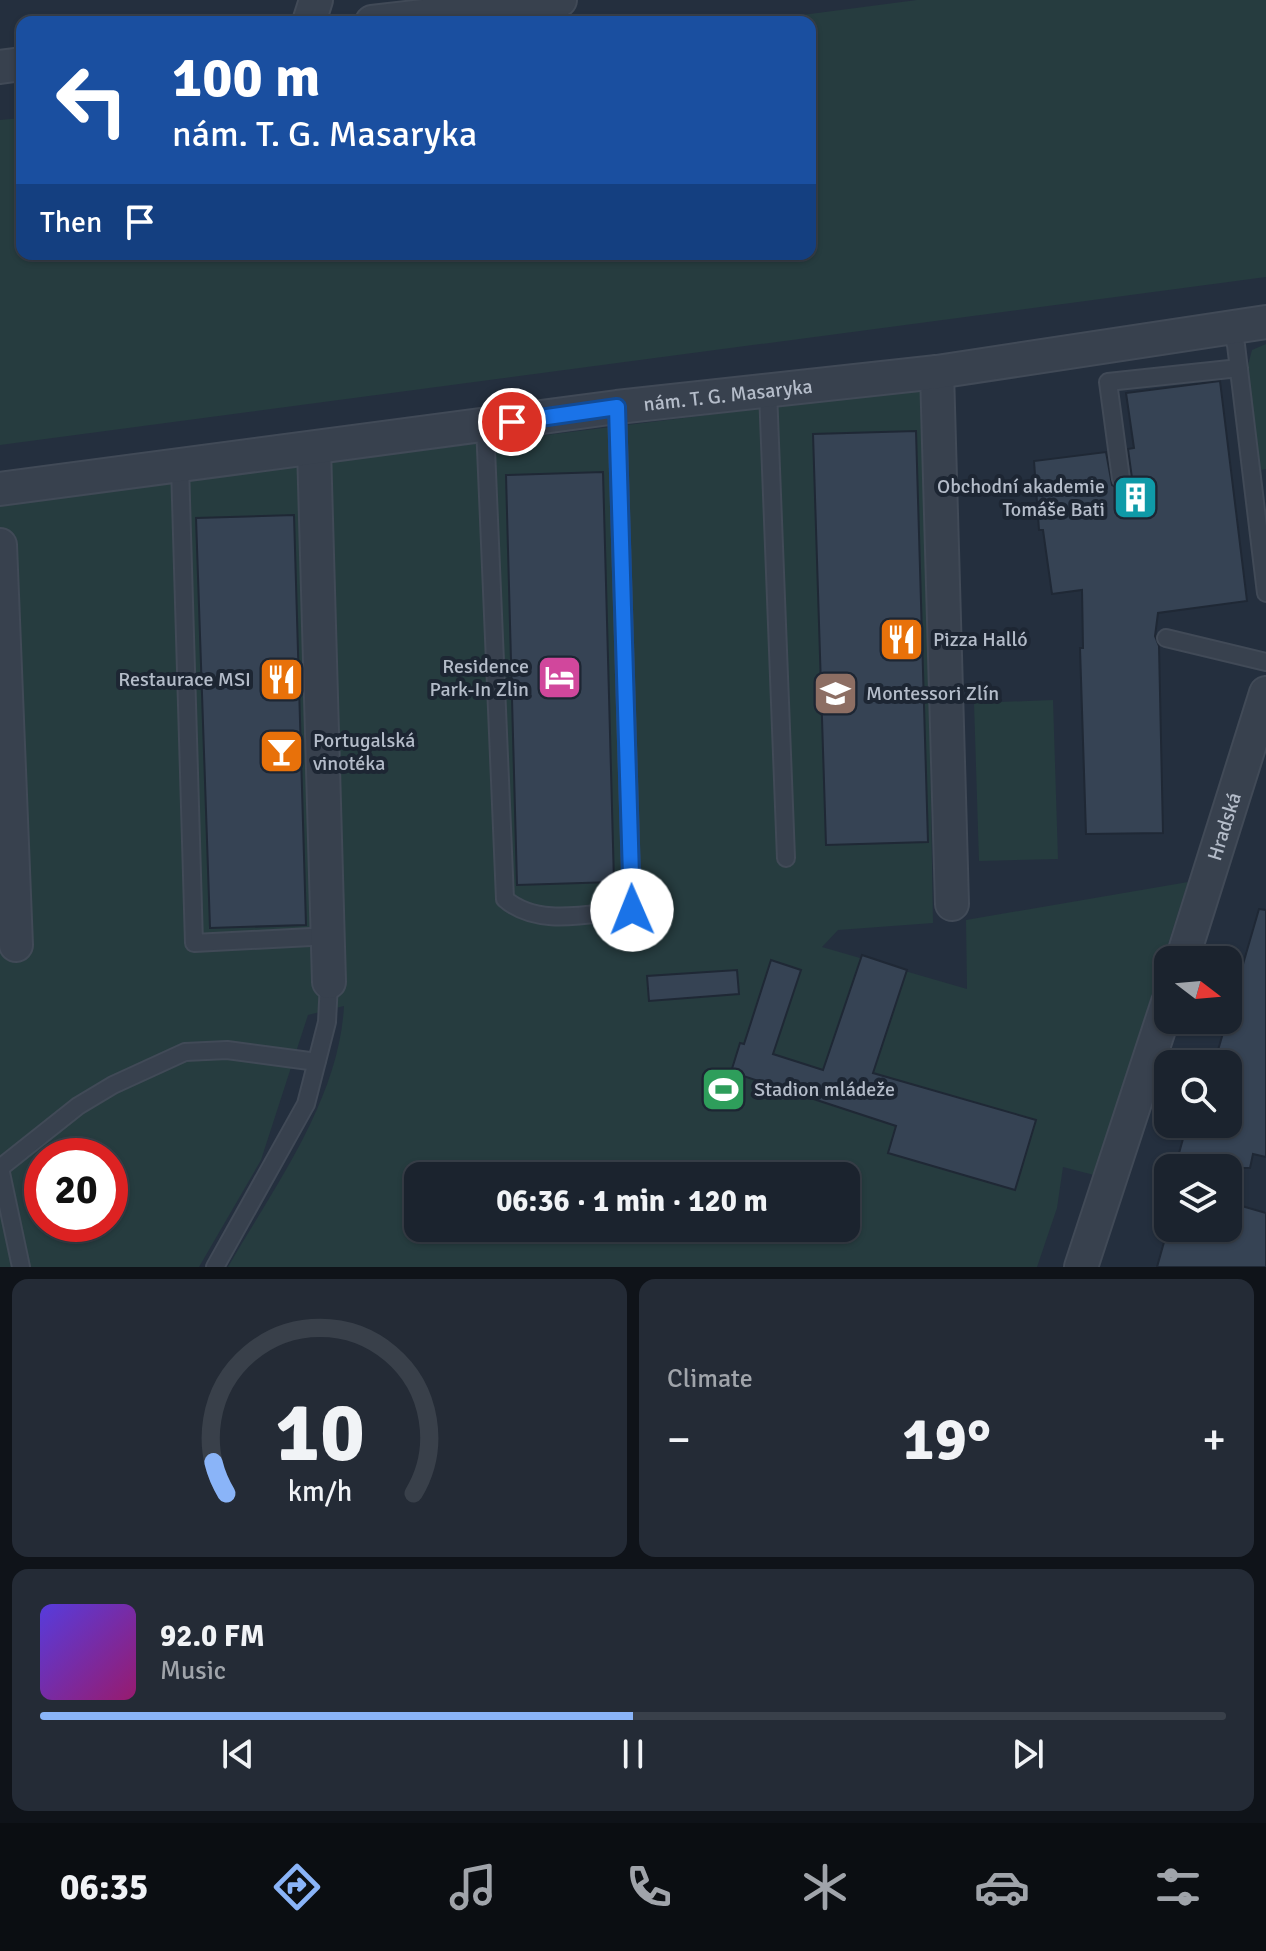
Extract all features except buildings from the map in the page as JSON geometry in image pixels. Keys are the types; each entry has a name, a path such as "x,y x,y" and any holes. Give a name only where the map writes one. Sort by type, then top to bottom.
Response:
{"street":[{"path":"416,16 510,3 560,0"},
{"name":"nám. T. G. Masaryka","path":"0,489 617,407 937,372 1266,322"},
{"path":"937,372 952,904"},
{"path":"314,448 329,982"},
{"path":"0,545 16,945"},
{"name":"Hradská","path":"1186,946 1266,693"},
{"path":"1081,1267 1157,1034"}],"lane":[{"path":"1231,329 1239,368 1266,593"},
{"path":"1121,479 1108,382 1239,368"},
{"path":"768,391 786,858"},
{"path":"485,425 505,899 519,911 536,917 632,910 617,407"},
{"path":"180,466 194,943 330,936"},
{"path":"1166,638 1266,662"},
{"path":"215,1267 306,1104 327,1022 329,982"},
{"path":"21,1267 0,1168 78,1106 113,1085 185,1052 227,1050 317,1062"}],"green space":[{"path":"917,0 1266,0 1266,277 0,445 0,120 16,119 16,260 816,260 816,16 795,16"},
{"path":"1266,344 1266,469 1260,470 1247,369 1252,350"},
{"path":"924,388 933,923 838,930 822,947 967,989 966,920 1188,882 1167,946 1154,946 1154,988 1094,1175 1063,1167 1057,1208 1037,1267 228,1267 284,1174 317,1109 339,1041 344,1006 308,1015 261,1160 199,1267 0,1267 0,503"},
{"path":"1053,700 1058,859 979,861 974,703"}],"place":[{"name":"Obchodní akademie Tomáše Bati","path":"1136,497"},
{"name":"Pizza Halló","path":"902,639"},
{"name":"Residence Park-In Zlin","path":"560,678"},
{"name":"Restaurace MSI","path":"282,679"},
{"name":"Montessori Zlín","path":"835,693"},
{"name":"Portugalská vinotéka","path":"282,752"},
{"name":"Stadion mládeže","path":"723,1089"}],"route":[{"path":"512,422 617,407 621,437 632,910"}]}
